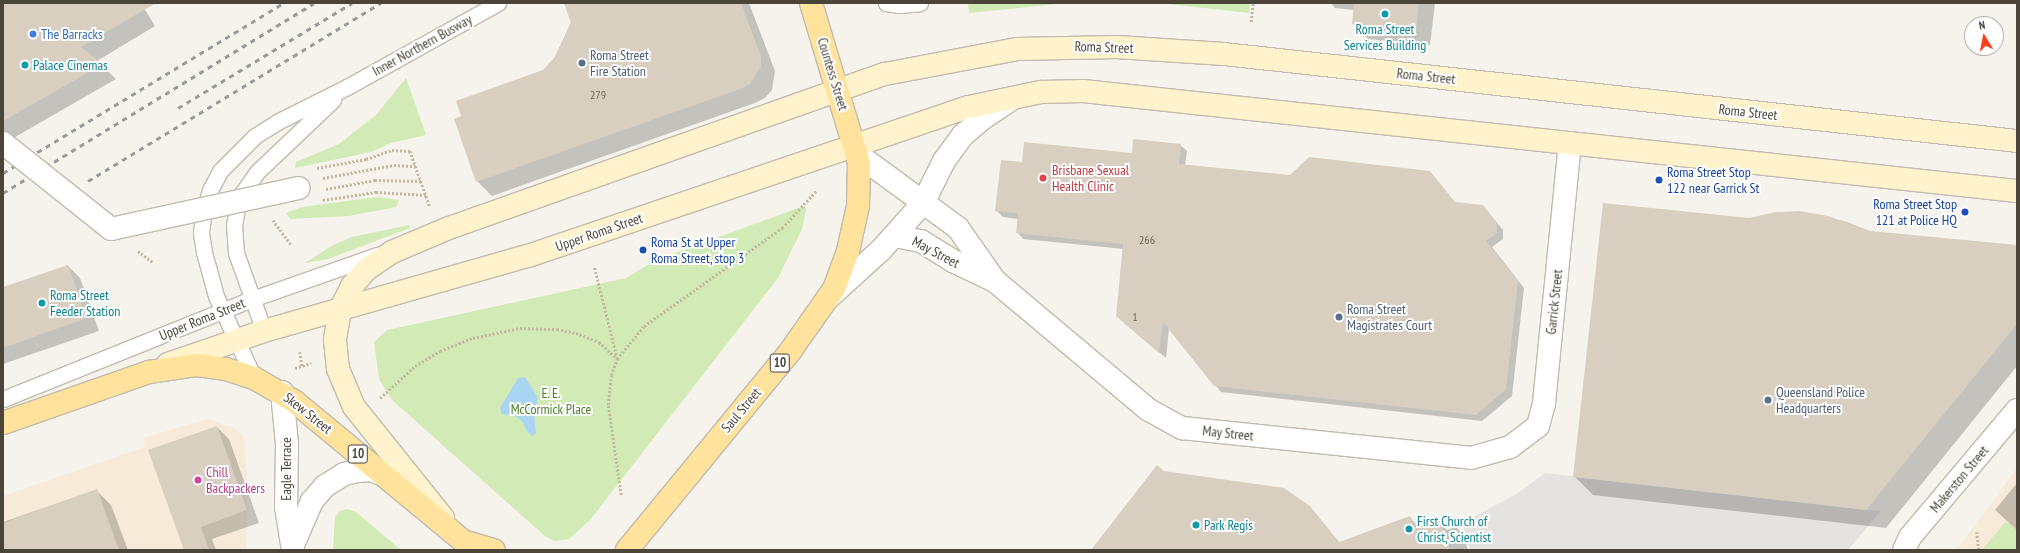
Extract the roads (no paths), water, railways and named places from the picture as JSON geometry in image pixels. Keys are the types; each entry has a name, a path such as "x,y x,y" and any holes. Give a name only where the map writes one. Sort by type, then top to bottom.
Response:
{"main road":[{"name":"Countess Street","path":"811,3 856,150"},
{"name":"Roma Street","path":"838,89 885,74 1009,50 1062,46 1117,46 1232,55 2017,141"},
{"name":"Upper Roma Street","path":"340,310 352,286 367,269 404,246 838,89"},
{"path":"856,150 969,107 1019,95 1083,91 2017,191"},
{"name":"Upper Roma Street","path":"3,423 127,378 264,331 528,256 856,150"},
{"name":"Saul Street","path":"626,549 791,350 827,300 838,278 855,225 861,181 856,150"},
{"path":"340,310 335,328 336,357 342,381 351,401 466,543 494,550"},
{"name":"Skew Street","path":"127,378 172,367 197,366 226,369 254,378 282,392 466,543"}],"street":[{"path":"895,236 923,203 944,161 963,135 982,118 1019,95"},
{"path":"3,143 111,229 298,188"},
{"name":"Garrick Street","path":"1510,447 1538,426 1544,403 1570,143"},
{"name":"May Street","path":"856,150 923,203 958,228 995,281"},
{"name":"May Street","path":"827,300 895,236 921,241 953,261 995,281 1149,410 1182,428 1454,458 1471,458 1510,447"},
{"name":"Eagle Terrace","path":"282,392 287,444 286,506 293,548"},
{"name":"Makerston Street","path":"1904,546 2017,410"},
{"name":"Eagle Terrace","path":"293,548 312,501 325,486 344,474 358,471 371,470 384,475"}],"lane":[{"name":"Inner Northern Busway","path":"254,378 222,311 207,269 202,232 210,190 220,171 255,136 279,121 347,87 498,3"},
{"path":"886,3 899,6 920,3"},
{"name":"Inner Northern Busway","path":"264,331 236,253 234,225 243,192 257,172 295,134 347,87"},
{"name":"Upper Roma Street","path":"3,399 252,299 404,246"}],"water":[{"path":"525,377 538,398 534,415 536,433 532,436 527,431 522,421 515,416 502,414 500,408 518,378"}],"railway":[{"path":"3,173 284,3"},
{"path":"3,193 314,3"},
{"path":"178,108 352,3"},
{"path":"88,181 381,3"}],"place":[{"name":"Roma Street Services Building","path":"1385,14"},
{"name":"The Barracks","path":"33,34"},
{"name":"Roma Street Fire Station","path":"582,63"},
{"name":"Palace Cinemas","path":"25,65"},
{"name":"Brisbane Sexual Health Clinic","path":"1043,178"},
{"name":"Roma Street Stop 122 near Garrick St","path":"1659,180"},
{"name":"Roma Street Stop 121 at Police HQ","path":"1965,212"},
{"name":"Roma St at Upper Roma Street, stop 3","path":"643,250"},
{"name":"Roma Street Feeder Station","path":"42,303"},
{"name":"Roma Street Magistrates Court","path":"1339,317"},
{"name":"Queensland Police Headquarters","path":"1768,400"},
{"name":"Chill Backpackers","path":"198,480"},
{"name":"Park Regis","path":"1196,525"},
{"name":"First Church of Christ, Scientist","path":"1409,529"}],"park label":[{"name":"E. E. McCormick Place","path":"551,402"}]}
